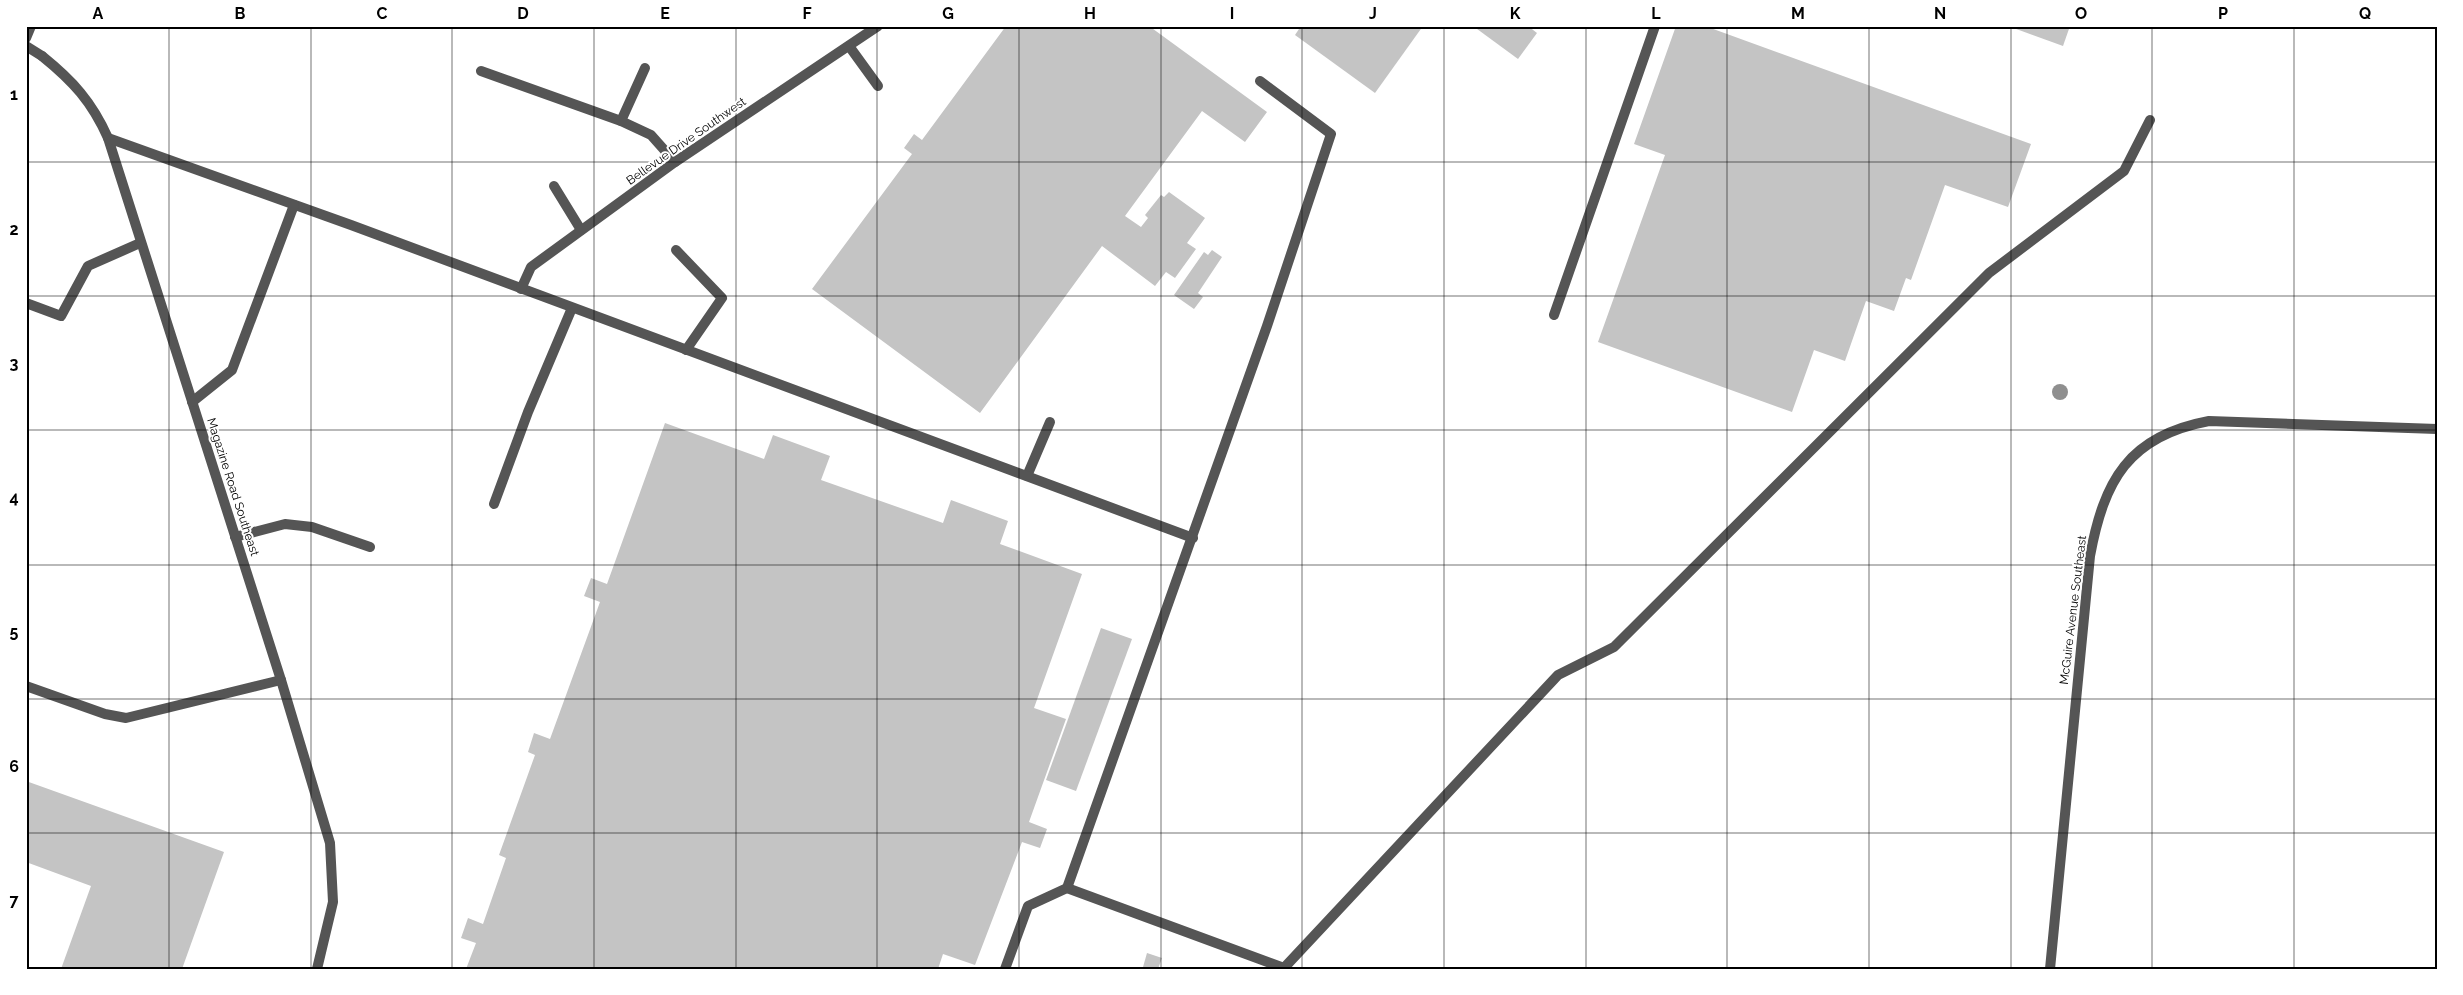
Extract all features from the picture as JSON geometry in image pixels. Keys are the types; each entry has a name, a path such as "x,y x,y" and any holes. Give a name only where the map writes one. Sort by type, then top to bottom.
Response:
{"street":[{"path":"26,38 31,26"},
{"name":"Bellevue Drive Southwest","path":"521,288 531,266 674,162 877,26"},
{"path":"1554,315 1655,26"},
{"name":"Magazine Road Southeast","path":"26,46 59,70 90,102 108,138 281,680 330,843 333,902 317,969"},
{"path":"849,46 878,86"},
{"path":"621,121 645,68"},
{"path":"481,71 621,121 651,135 674,162"},
{"path":"1067,888 1193,538 1331,134 1260,81"},
{"path":"1005,969 1028,906 1067,888 1283,968 1558,675 1614,647 1989,273 2124,172 2150,120"},
{"path":"108,138 294,204 1193,538"},
{"path":"554,186 581,230"},
{"path":"192,402 232,370 294,204"},
{"path":"26,303 61,316 88,266 140,243"},
{"path":"676,250 722,298 686,350"},
{"path":"494,504 528,412 572,308"},
{"path":"1027,476 1050,422"},
{"name":"McGuire Avenue Southeast","path":"2050,969 2090,556 2099,514 2117,474 2137,452 2163,436 2193,424 2209,422 2437,429"},
{"path":"235,537 285,524 312,527 370,548"},
{"path":"26,686 105,714 126,718 281,680"}],"building":[{"path":"1006,26 1149,26 1267,112 1245,142 1202,111 1125,216 1141,227 1148,218 1145,215 1161,195 1164,197 1169,192 1205,218 1187,243 1196,249 1175,278 1166,272 1155,286 1102,246 980,413 812,289 912,154 904,148 914,134 922,140"},
{"path":"1301,26 1423,26 1375,93 1295,35"},
{"path":"1473,26 1528,26 1537,33 1518,59"},
{"path":"1676,26 1705,26 2031,144 2008,207 1945,185 1911,280 1906,278 1894,311 1866,301 1845,361 1814,350 1792,412 1598,342 1665,155 1634,144"},
{"path":"2008,26 2070,26 2063,46"},
{"path":"1212,250 1222,257 1198,293 1203,297 1194,309 1174,295 1204,252 1208,255"},
{"path":"665,423 764,459 773,435 830,456 821,480 943,523 951,500 1008,521 1000,544 1082,574 1034,708 1066,719 1029,822 1047,829 1040,848 1022,842 975,965 943,954 938,969 466,969 476,943 461,938 468,918 483,924 506,858 499,855 535,755 528,752 534,733 550,739 600,602 584,596 591,578 607,584"},
{"path":"1101,628 1132,639 1076,791 1046,780"},
{"path":"26,781 224,852 182,969 61,969 91,886 26,862"},
{"path":"1147,953 1162,958 1158,969 1143,967"}]}
